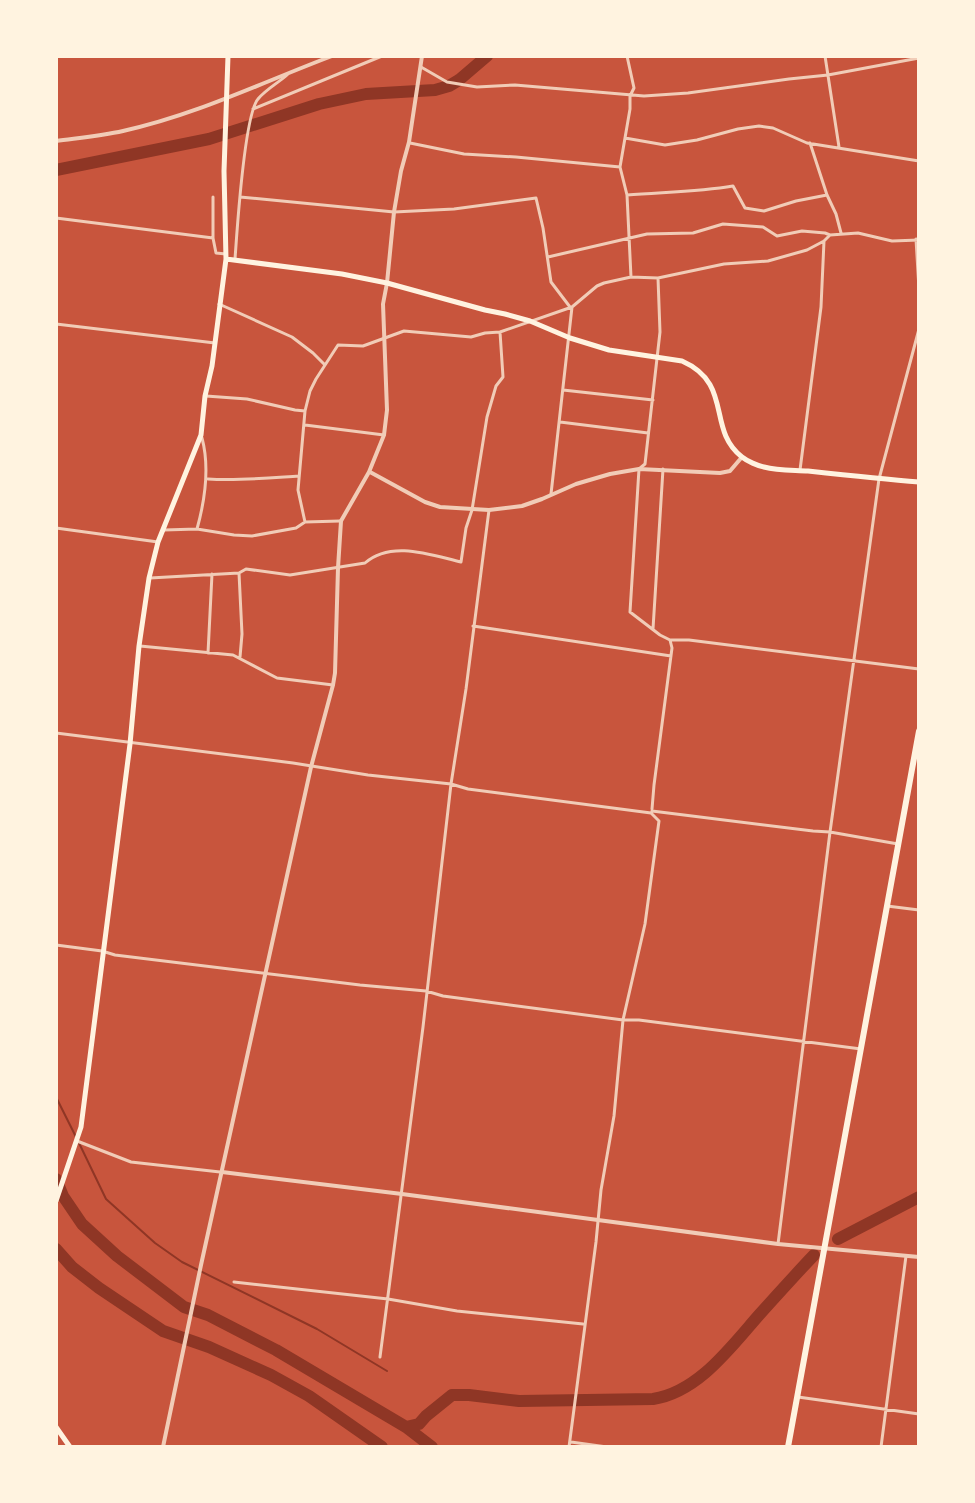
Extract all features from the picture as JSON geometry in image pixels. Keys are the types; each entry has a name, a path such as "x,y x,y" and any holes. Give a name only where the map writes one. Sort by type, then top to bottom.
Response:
{"highway":[{"path":"788,1447 919,731"}],"main road":[{"path":"56,1201 81,1127 149,578 158,542 201,435 215,343 226,257 224,171 228,56"},
{"path":"226,257 387,283 530,321 609,350 687,363 708,381 716,397 723,429 742,457 765,468 919,482"},
{"path":"56,1427 70,1447"}],"street":[{"path":"56,141 123,131 227,99 332,56"},
{"path":"253,109 382,56"},
{"path":"163,1447 265,972 311,767 333,685 341,521 369,472 384,435 387,410 383,304 394,212 422,56"},
{"path":"627,56 634,88 630,96 620,167 627,195 631,277"},
{"path":"825,56 839,147"},
{"path":"421,67 447,82 477,87 552,87 630,96 688,93 828,75 919,58"},
{"path":"235,260 240,197 253,109 257,99 293,71"},
{"path":"625,138 665,145 759,126 773,128 810,143 919,161"},
{"path":"409,142 464,154 620,167"},
{"path":"810,143 841,233"},
{"path":"627,195 733,186 745,208 764,211 827,195"},
{"path":"213,197 216,253 226,257"},
{"path":"240,197 394,212 454,209 536,198 551,282 571,307 551,494"},
{"path":"56,218 213,238"},
{"path":"548,257 647,234 693,233 723,224 763,227 777,236 802,231 830,235 858,233 892,241 918,239 919,289"},
{"path":"305,522 298,490 305,411 310,391 338,345 363,346 404,331 471,337 500,332 571,307 597,286 631,277 658,278 724,264 768,261 807,250 830,235"},
{"path":"800,470 821,307 824,241"},
{"path":"658,278 658,357 645,464 639,469 630,612 670,640 919,669"},
{"path":"219,304 292,337 325,365"},
{"path":"56,324 215,343"},
{"path":"778,1244 879,479 919,329"},
{"path":"149,578 239,573 246,569 290,575 365,563 388,551 410,551 461,562 487,417 496,386 503,377 500,332"},
{"path":"563,390 653,400"},
{"path":"205,396 247,399 305,411"},
{"path":"560,422 649,433"},
{"path":"305,425 384,435"},
{"path":"197,529 206,479 206,452 201,435"},
{"path":"369,472 440,507 489,510 522,506 576,484 639,469 730,471 742,457"},
{"path":"653,629 663,469"},
{"path":"206,479 299,476"},
{"path":"380,1357 451,784 489,510"},
{"path":"164,530 197,529 252,536 296,528 305,522 341,521"},
{"path":"56,528 158,542"},
{"path":"239,573 240,658"},
{"path":"208,653 212,574"},
{"path":"473,626 671,656"},
{"path":"607,1447 569,1444 601,1190 614,1116 623,1020 645,924 659,821 652,812 672,648 670,640"},
{"path":"139,646 233,655 277,678 333,685"},
{"path":"56,733 451,784 468,789 830,832 898,844"},
{"path":"887,906 919,910"},
{"path":"56,945 861,1049"},
{"path":"77,1141 131,1162 778,1244 919,1257"},
{"path":"881,1447 906,1255"},
{"path":"234,1282 584,1324"},
{"path":"798,1397 919,1414"}],"waterway":[{"path":"56,170 209,139 319,104 366,94 435,90 459,80 487,56"},
{"path":"56,1097 76,1137"},
{"path":"79,1143 106,1199 155,1243 182,1262 317,1329 387,1371"},
{"path":"56,1179 63,1196 82,1224 117,1256 184,1307 208,1315 276,1350 406,1427 432,1447"},
{"path":"838,1239 919,1197"},
{"path":"56,1249 72,1267 99,1288 163,1331 209,1347 271,1375 309,1396 382,1447"},
{"path":"406,1427 419,1424 452,1395 519,1401 653,1399 669,1395 712,1367 814,1255"}]}
